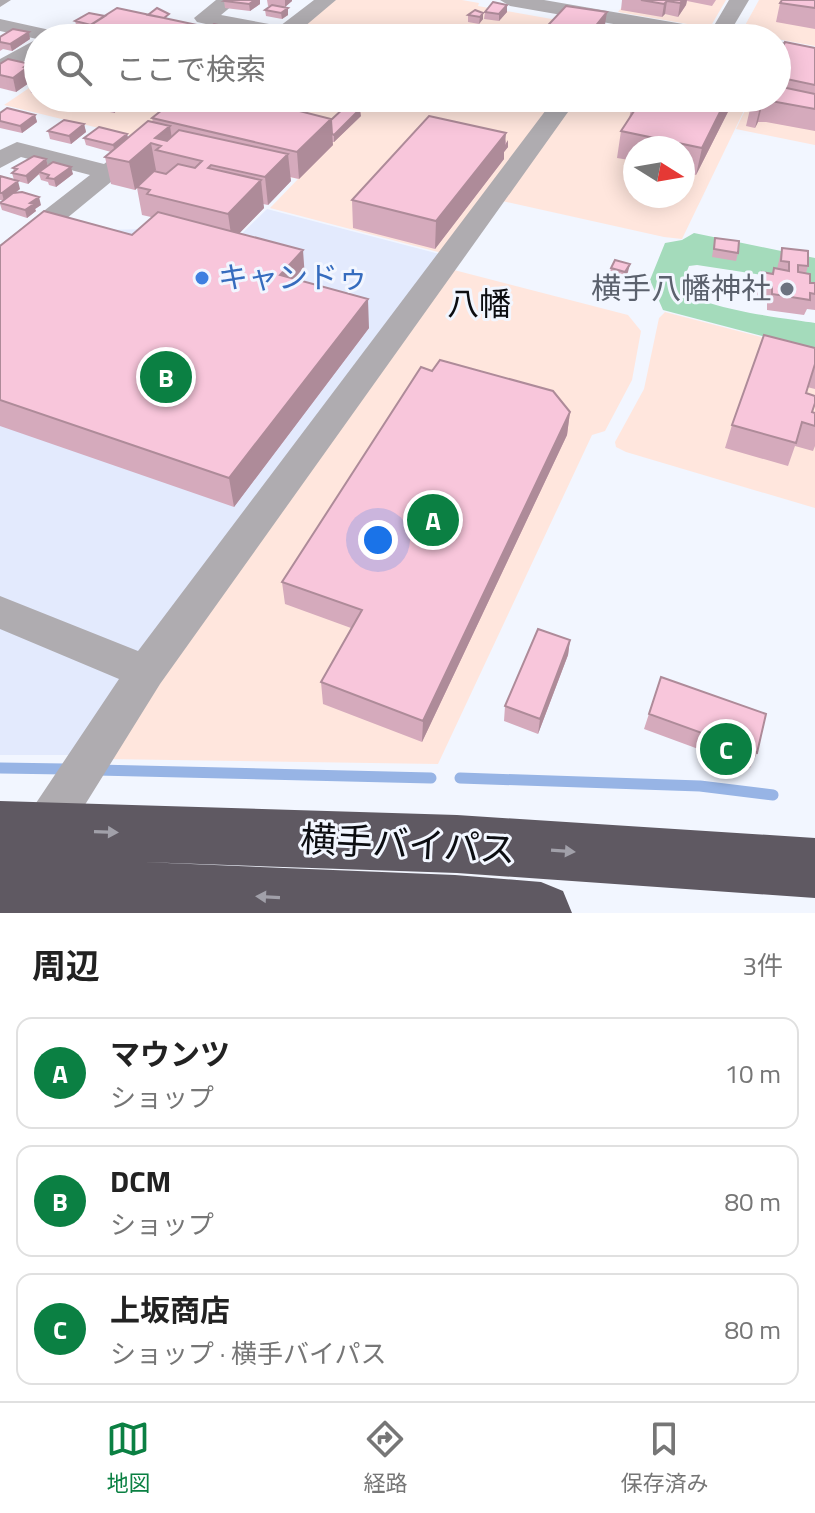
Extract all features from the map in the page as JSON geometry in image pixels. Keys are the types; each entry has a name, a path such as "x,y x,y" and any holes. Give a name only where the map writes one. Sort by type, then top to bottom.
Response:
{"highway":[{"name":"横手バイパス","path":"22,830 457,844 815,868"},
{"name":"横手バイパス","path":"0,887 541,913"}],"street":[{"path":"229,0 204,18 230,24"},
{"path":"296,24 326,0"},
{"path":"510,0 648,24"},
{"path":"729,24 739,0"},
{"path":"621,24 624,20"},
{"path":"0,25 24,30"},
{"path":"791,50 815,54"},
{"path":"0,68 24,53"},
{"path":"0,259 184,112"},
{"path":"22,830 146,672 557,112"},
{"path":"0,161 17,149 108,172"},
{"path":"0,612 146,672"}],"shaded area":[{"path":"330,0 462,0 479,3 478,6 580,24 300,24"},
{"path":"627,0 726,0 712,24 687,24 618,12"},
{"path":"759,0 815,0 815,46 791,42 791,24 746,24"},
{"path":"791,59 815,63 815,145 736,129 744,112 791,112"},
{"path":"24,91 24,110 4,105"},
{"path":"33,112 178,112 144,139"},
{"path":"195,112 547,112 442,253 270,208 298,179 154,145"},
{"path":"566,112 743,112 682,239 502,201"},
{"path":"267,209 451,257 92,755 0,755 0,267 44,231 153,229 228,247"},
{"path":"454,270 628,315 641,331 632,380 605,431 592,435 438,764 103,759"},
{"path":"665,312 815,351 815,508 616,447 615,442 644,389 659,318"}],"green space":[{"path":"694,233 815,258 815,283 697,265 689,266 681,286 688,294 721,306 815,323 815,350 663,310 650,280 665,243 682,240"}],"building":[{"path":"226,0 255,0 249,4"},
{"path":"641,0 683,0 664,4"},
{"path":"782,0 815,0 815,8 780,3"},
{"path":"493,2 507,5 499,14 485,12"},
{"path":"272,5 288,8 281,13 265,10"},
{"path":"566,6 607,12 597,24 549,24"},
{"path":"117,8 192,24 92,24"},
{"path":"157,8 169,14 164,18 148,15"},
{"path":"475,10 483,13 480,17 468,15"},
{"path":"89,13 105,16 93,24 75,21"},
{"path":"13,29 24,31 24,35 10,44 0,42 0,37"},
{"path":"791,43 815,48 815,85 791,80"},
{"path":"8,59 24,63 24,70 13,78 0,75 0,64"},
{"path":"791,89 815,94 815,109 791,105"},
{"path":"7,108 35,115 20,126 0,121 0,113"},
{"path":"160,112 303,112 331,119 297,152 152,118"},
{"path":"340,112 357,112 334,135 331,120"},
{"path":"633,112 720,112 702,148 695,147 695,136 645,136 621,131"},
{"path":"429,116 506,133 436,221 352,200"},
{"path":"64,120 84,124 69,136 48,131"},
{"path":"148,121 170,126 155,138 167,141 179,130 288,154 265,177 211,165 208,168 261,180 228,214 147,194 150,190 137,187 154,171 166,174 178,164 195,168 202,161 156,150 161,146 151,143 129,162 105,157"},
{"path":"99,127 127,134 113,145 84,138"},
{"path":"34,156 46,159 26,176 12,173 17,169 13,168"},
{"path":"53,162 71,167 54,179 39,172"},
{"path":"0,176 18,181 0,193"},
{"path":"13,193 39,197 25,210 0,203"},
{"path":"44,211 132,235 158,212 303,250 280,275 368,299 229,478 0,400 0,246"},
{"path":"715,238 739,241 738,253 714,249"},
{"path":"782,248 808,251 808,266 798,265 798,272 810,274 810,283 815,283 815,294 810,293 810,300 772,294 772,287 762,285 762,272 773,274 774,268 789,271 789,262 781,261"},
{"path":"615,260 630,264 625,272 611,268"},
{"path":"764,335 815,348 815,364 806,393 815,396 812,412 815,413 815,426 802,422 796,443 732,425"},
{"path":"440,360 553,391 570,412 423,721 321,682 362,610 282,582 421,367 432,371"},
{"path":"538,629 570,640 540,719 505,706"},
{"path":"661,677 766,714 757,753 649,714"}],"waterway":[{"path":"0,768 65,769"},
{"path":"97,770 431,778"},
{"path":"460,778 700,786 773,795"}],"place":[{"name":"キャンドゥ","path":"202,278"},
{"name":"横手八幡神社","path":"787,289"},
{"name":"DCM","path":"166,377"},
{"name":"マウンツ","path":"433,520"},
{"name":"上坂商店","path":"726,749"}],"district":[{"name":"八幡","path":"479,304"}]}
